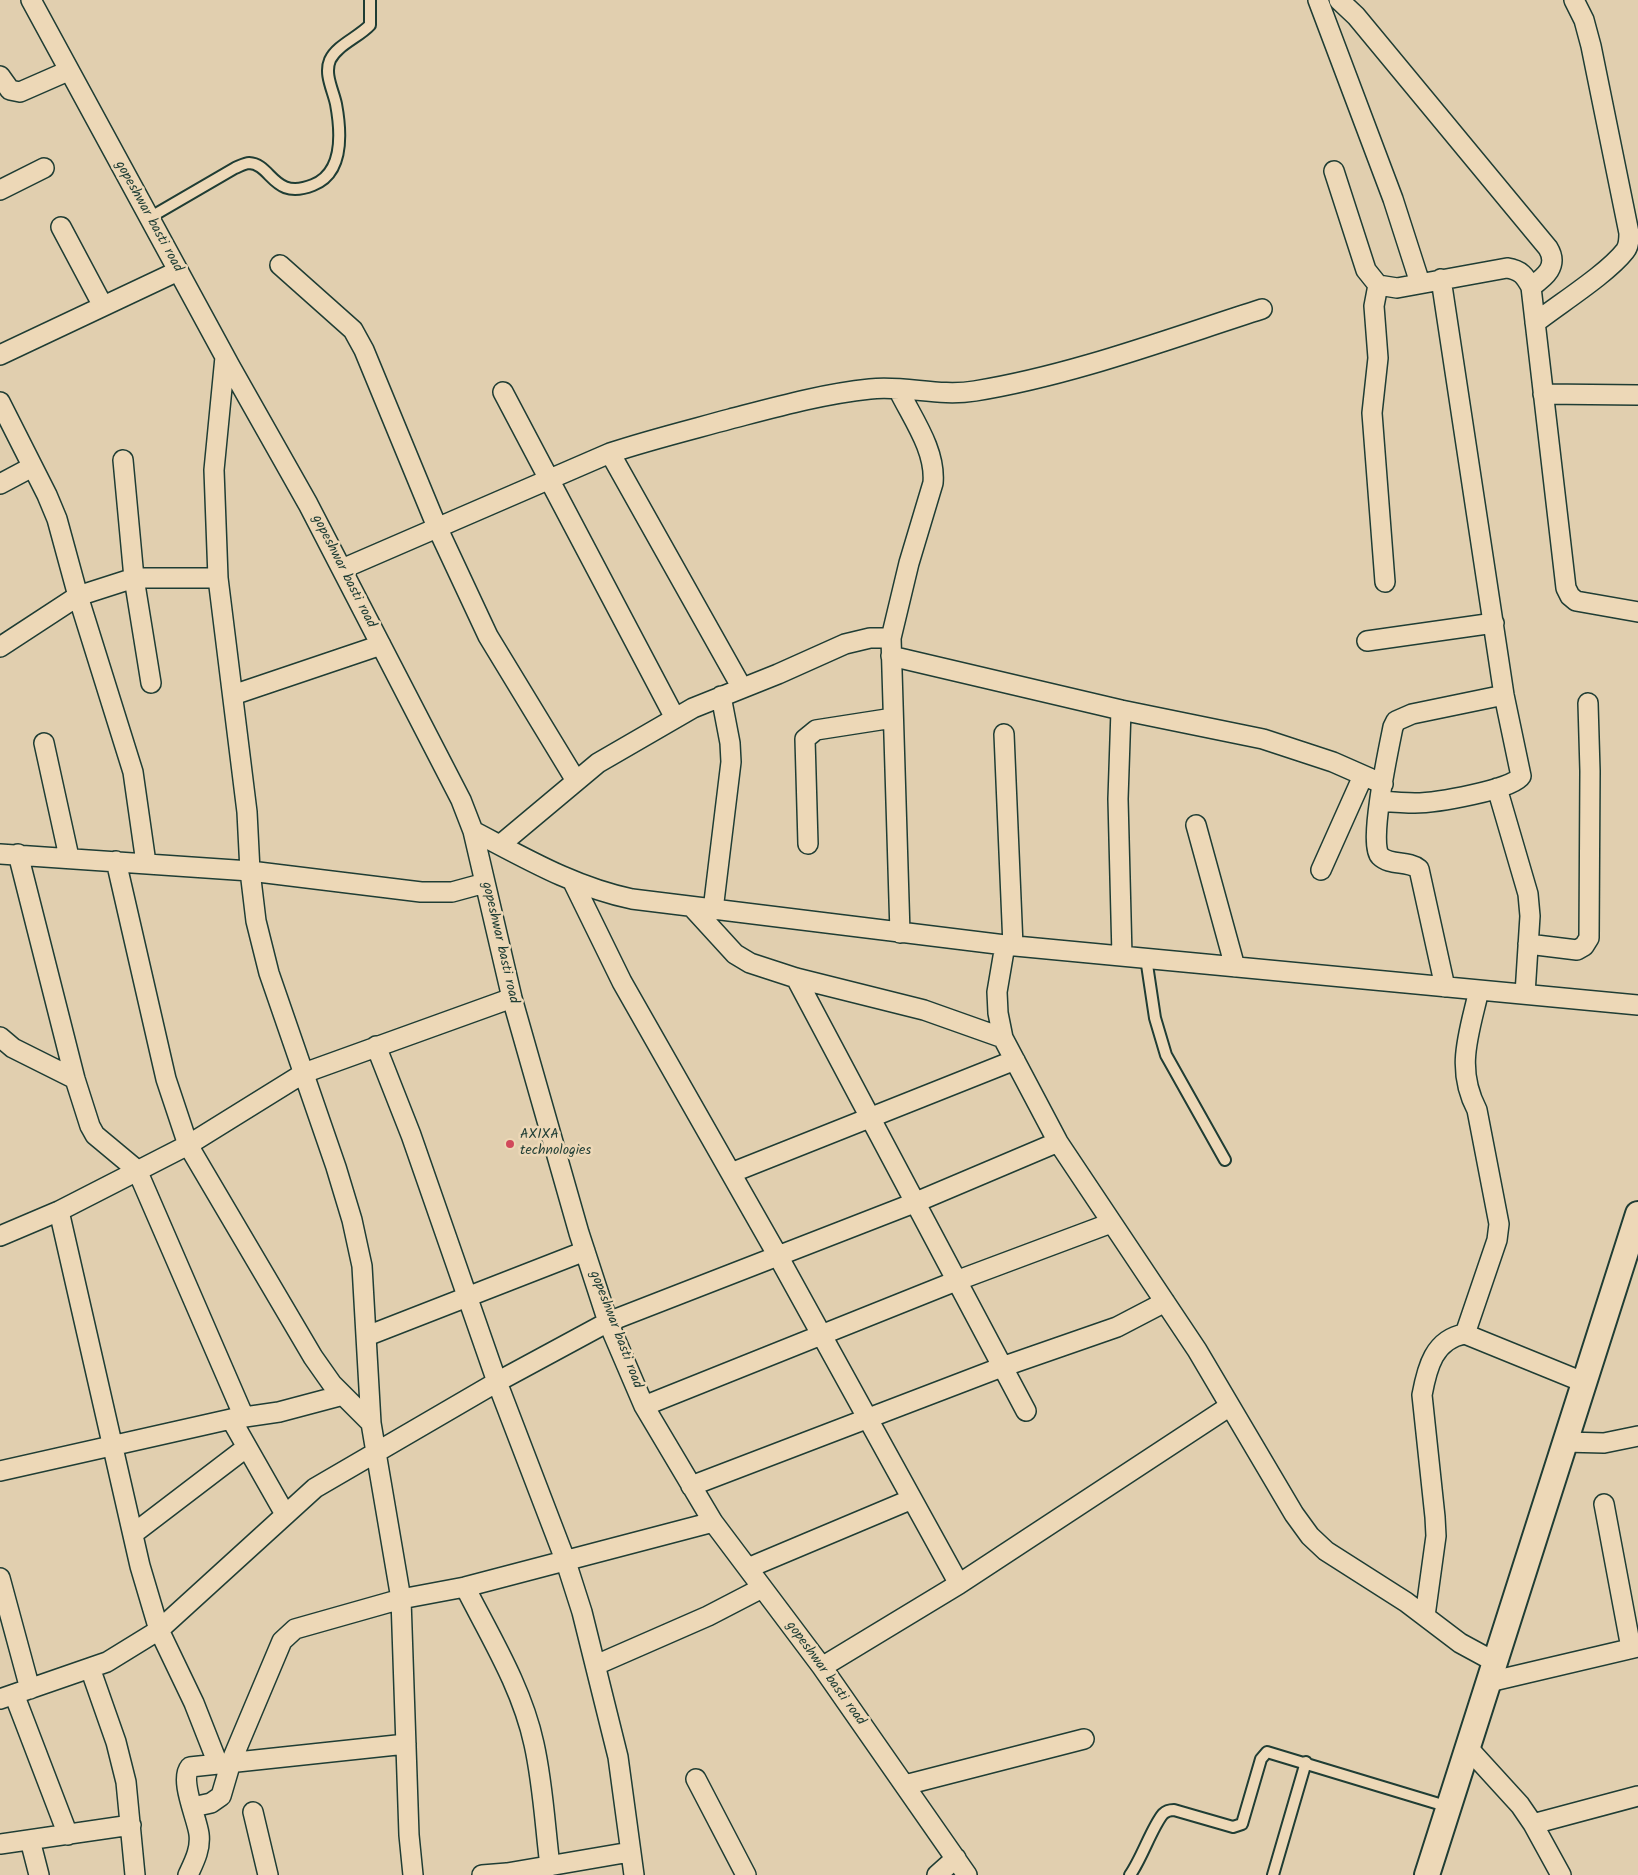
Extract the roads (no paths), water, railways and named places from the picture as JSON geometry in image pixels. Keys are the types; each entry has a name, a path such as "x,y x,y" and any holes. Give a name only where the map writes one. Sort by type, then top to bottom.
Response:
{"street":[{"name":"gopeshwar basti road","path":"31,0 68,71 342,569 461,800 473,831 512,998 584,1251 608,1322 644,1406 713,1522 822,1667 967,1875"},
{"path":"1318,0 1393,199 1420,283"},
{"path":"1339,0 1356,16 1548,248 1553,256 1552,266 1546,276 1531,287"},
{"path":"1535,323 1608,268 1625,251 1629,244 1629,233 1591,46 1584,20 1574,0"},
{"path":"0,76 10,90 20,92 68,71"},
{"path":"0,190 44,168"},
{"path":"1334,171 1366,270 1378,285 1397,288 1507,268 1516,269 1524,274 1531,287 1566,588 1570,596 1576,601 1638,612"},
{"path":"61,227 103,306"},
{"path":"280,265 353,330 364,350 437,527 488,636 575,779"},
{"path":"0,355 178,271"},
{"path":"500,845 575,779 616,750 721,696 852,642 870,638 891,647 1121,710 1263,739 1333,762 1363,776 1381,793 1416,803 1451,799 1513,784 1521,776 1504,695 1441,279"},
{"path":"1378,285 1374,306 1378,358 1372,412 1385,582"},
{"path":"342,569 610,453 774,408 841,393 872,388 940,394 975,391 1074,369 1262,309"},
{"path":"225,357 214,470 218,578 247,812 250,871 256,921 269,973 352,1220 362,1266 370,1423 401,1598 413,1875"},
{"path":"898,389 931,456 934,472 933,483 908,563 891,647 900,933"},
{"path":"503,392 675,718"},
{"path":"1543,394 1638,395"},
{"path":"0,402 57,519 78,596 133,772 146,863"},
{"path":"610,453 742,688"},
{"path":"123,460 134,578 151,683"},
{"path":"0,484 32,467"},
{"path":"3,639 78,596 134,578 218,578"},
{"path":"1367,641 1494,623"},
{"path":"232,695 381,645"},
{"path":"1445,987 1419,869 1413,864 1388,861 1381,858 1376,851 1381,793 1396,721 1412,714 1504,695"},
{"path":"713,910 731,762 721,696"},
{"path":"1528,944 1577,950 1584,946 1589,938 1590,771 1588,703"},
{"path":"1121,710 1118,798 1122,956"},
{"path":"808,844 805,739 816,730 893,718"},
{"path":"1004,734 1009,946 997,992 998,1013 1003,1038 1058,1142 1197,1350 1310,1536 1326,1551 1425,1616 1460,1643 1492,1672"},
{"path":"44,743 69,858"},
{"path":"1321,870 1363,776"},
{"path":"1497,788 1528,894 1530,916 1524,994"},
{"path":"1196,825 1235,967"},
{"path":"473,831 573,882 600,892 632,899 1009,946 1638,1005"},
{"path":"285,1514 247,1448 238,1418 137,1170 95,1135 90,1126 9,854 250,871 421,892 452,892 485,883"},
{"path":"116,861 166,1079 188,1145 314,1357 343,1395 370,1423"},
{"path":"573,882 622,982 778,1256 959,1584"},
{"path":"692,907 735,954 750,963 796,978 924,1010 1003,1038"},
{"path":"796,978 1026,1411"},
{"path":"1464,1334 1497,1240 1499,1224 1477,1110 1469,1094 1465,1078 1464,1060 1479,990"},
{"path":"0,1236 59,1211 188,1145 304,1073 512,998"},
{"path":"0,1037 13,1048 75,1079"},
{"path":"376,1046 497,1382 566,1562 582,1612 618,1757 634,1875"},
{"path":"731,1173 1015,1060"},
{"path":"15,1694 90,1668 120,1655 159,1630 285,1514 322,1484 497,1382 608,1322 914,1203 1058,1142"},
{"path":"59,1211 133,1534 159,1630 225,1763"},
{"path":"644,1406 956,1281 1111,1223"},
{"path":"1426,1875 1583,1382 1636,1225"},
{"path":"366,1336 468,1298 584,1251"},
{"path":"691,1486 1002,1367 1118,1327 1165,1302"},
{"path":"1425,1616 1436,1536 1422,1395 1426,1377 1436,1350 1444,1341 1464,1334 1583,1382"},
{"path":"0,1472 238,1418 280,1412 343,1395"},
{"path":"822,1667 959,1584 1230,1406"},
{"path":"1564,1442 1604,1443 1638,1436"},
{"path":"133,1534 247,1448"},
{"path":"748,1568 912,1499"},
{"path":"1492,1672 1634,1648 1604,1504"},
{"path":"193,1807 211,1803 221,1796 225,1763 287,1634 305,1624 401,1598 465,1587 566,1562 713,1522"},
{"path":"0,1578 15,1694 68,1835"},
{"path":"465,1587 512,1678 524,1710 539,1770 550,1866"},
{"path":"596,1665 708,1616 762,1588"},
{"path":"90,1668 116,1742 126,1782 135,1875"},
{"path":"905,1785 1084,1739"},
{"path":"188,1875 200,1845 200,1835 186,1772 190,1767 406,1744"},
{"path":"1468,1748 1520,1805 1533,1824 1560,1875"},
{"path":"696,1779 746,1875"},
{"path":"1533,1824 1638,1796"},
{"path":"254,1812 268,1875"},
{"path":"0,1844 131,1826"},
{"path":"30,1840 39,1875"},
{"path":"482,1875 507,1874 630,1852"},
{"path":"936,1875 956,1858"}],"lane":[{"path":"149,218 235,168 248,163 254,164 281,186 292,190 315,185 325,178 337,159 340,135 336,104 328,74 330,60 341,48 370,25 370,0"},
{"path":"1146,958 1160,1038 1166,1055 1225,1160"},
{"path":"1130,1875 1142,1858 1164,1813 1174,1810 1238,1826 1245,1819 1264,1755 1271,1751 1449,1807"},
{"path":"1273,1875 1306,1762"}],"place":[{"name":"AXIXA technologies","path":"510,1144"}]}
